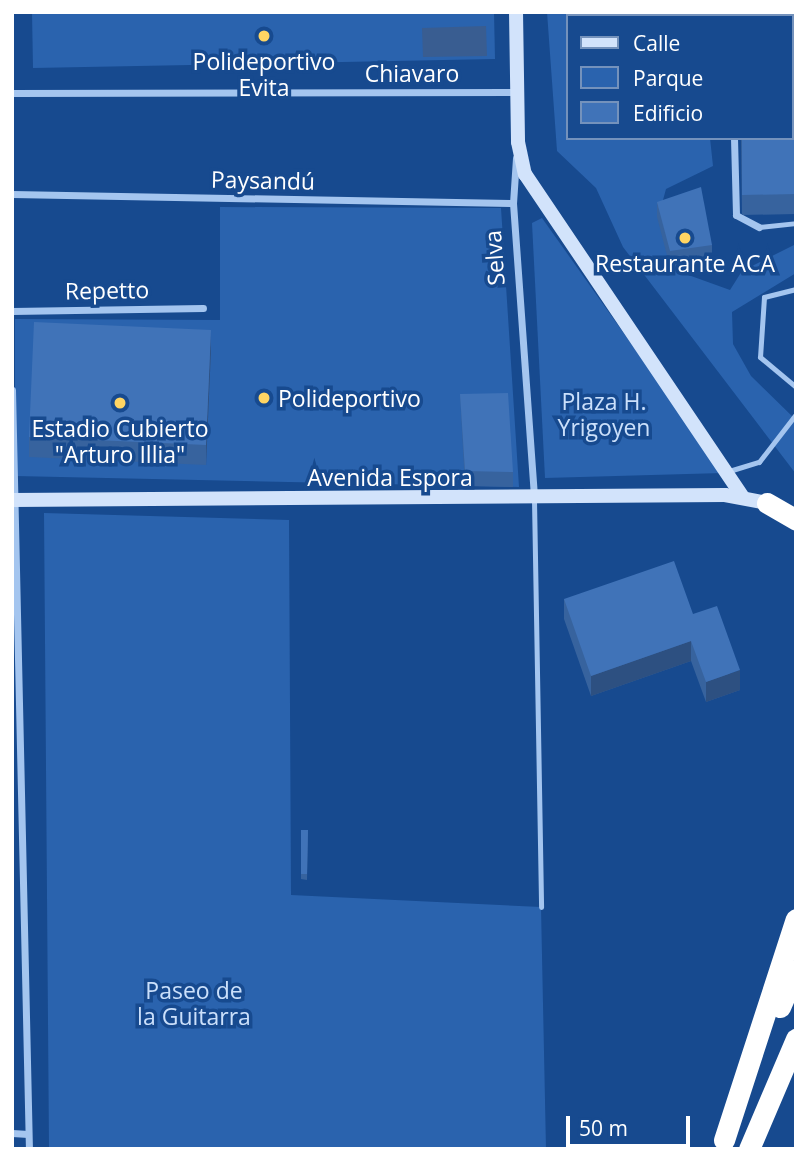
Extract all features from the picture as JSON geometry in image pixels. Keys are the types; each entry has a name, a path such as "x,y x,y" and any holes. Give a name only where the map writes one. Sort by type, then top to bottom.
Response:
{"highway":[{"path":"767,503 796,517"},
{"path":"722,1144 796,919"},
{"path":"722,1144 796,970"},
{"path":"749,1149 796,1039"}],"main road":[{"name":"Selva","path":"516,12 518,142"},
{"path":"518,142 537,197 729,471 743,497"},
{"name":"Avenida Espora","path":"15,500 534,500 743,497 767,503"}],"street":[{"name":"Chiavaro","path":"12,93 518,92"},
{"path":"734,140 736,215 759,227"},
{"name":"Selva","path":"518,142 513,203 534,500"},
{"name":"Paysandú","path":"12,194 513,203"},
{"name":"Repetto","path":"12,311 203,308"},
{"path":"12,390 15,500 20,540 22,891 29,1149"},
{"path":"12,890 22,891"},
{"path":"12,1133 29,1134"}],"lane":[{"path":"759,227 796,223"},
{"path":"796,289 764,296 760,356 796,387"},
{"path":"729,471 759,462 796,414"},
{"path":"534,500 541,907"}],"green space":[{"name":"Polideportivo Evita","path":"32,12 494,12 495,59 33,68"},
{"path":"547,12 775,12 566,14 566,140 710,140 713,166 666,189 660,211 680,272 730,290 742,271 796,244 796,273 732,312 733,344 751,376 796,420 796,474 623,247 596,188 557,151"},
{"name":"Polideportivo","path":"220,207 501,208 519,487 15,476 15,319 220,320"},
{"name":"Plaza H. Yrigoyen","path":"542,218 723,473 545,478 532,223"},
{"name":"Paseo de la Guitarra","path":"44,513 289,520 291,895 541,907 546,1149 49,1149"}],"shaded area":[{"path":"486,26 487,56 423,57 422,28"}],"building":[{"path":"796,101 796,194 742,195 742,140 794,140"},
{"name":"Restaurante ACA","path":"701,187 712,245 670,251 657,202"},
{"name":"Estadio Cubierto \"Arturo Illia\"","path":"34,322 211,330 206,445 29,437"},
{"path":"508,393 513,472 465,471 460,394"},
{"path":"674,561 693,614 717,606 740,670 706,682 691,641 591,676 564,599"},
{"path":"301,830 308,830 307,874 301,874"}],"place":[{"name":"Polideportivo Evita","path":"264,36"},
{"name":"Restaurante ACA","path":"685,238"},
{"name":"Polideportivo","path":"264,398"},
{"name":"Estadio Cubierto \"Arturo Illia\"","path":"120,403"}]}
